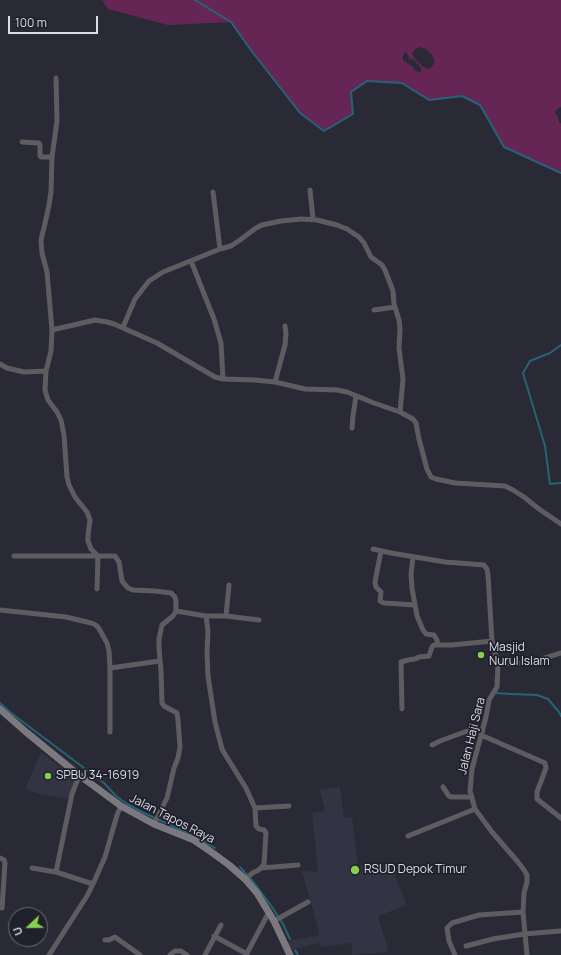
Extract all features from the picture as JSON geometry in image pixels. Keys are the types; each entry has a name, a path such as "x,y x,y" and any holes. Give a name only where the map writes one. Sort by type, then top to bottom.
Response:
{"main road":[{"name":"Jalan Tapos Raya","path":"0,709 79,776 121,806 194,840 229,864 246,878 268,912 278,919 290,955"}],"street":[{"path":"56,78 57,121 52,158 49,205 42,235 41,247 47,272 52,330 51,351 46,371 45,390 48,400 61,420 69,485 75,497 87,512 90,520 88,542 91,549 98,556 97,588"},
{"path":"22,142 39,143 40,156 52,158"},
{"path":"310,190 312,219"},
{"path":"213,192 220,249"},
{"path":"123,327 135,299 149,281 163,272 231,246 262,225 281,221 312,219 337,224 356,234 362,239 371,257 386,270 393,291 400,329 399,348 403,379 400,412"},
{"path":"191,261 214,319 221,343 223,379"},
{"path":"374,310 395,307"},
{"path":"52,330 95,320 107,322 123,327 157,343 215,377 223,379 275,382 305,389 337,390 347,392 400,412 413,418 416,424 427,469 431,477 455,483 505,486 524,497 561,524"},
{"path":"275,382 285,345 285,326"},
{"path":"0,364 7,368 24,372 46,371"},
{"path":"352,428 352,416 356,396"},
{"path":"373,549 413,557 411,574 414,605 423,630 426,634 434,635 438,645"},
{"path":"381,551 375,584 380,592 380,600 384,603 414,605"},
{"path":"14,556 115,556 119,562 122,581 128,588 133,590 171,593 175,597 176,611 173,616 162,625 158,648 162,703 176,714 178,720 180,747 167,798 155,822"},
{"name":"Jalan Haji Sara","path":"413,557 484,566 487,569 492,641 498,664 496,687 490,700 472,769 470,791 475,810 502,845 518,862 527,876 523,912 527,955"},
{"path":"226,616 229,585"},
{"path":"0,610 66,617 94,624 98,627 107,643 109,651 110,732"},
{"path":"176,611 206,616 226,616 259,620"},
{"path":"206,616 208,631 208,676 217,730 222,748 246,788 255,808 256,826 259,829 264,830 266,833 264,864 262,868"},
{"path":"402,709 401,662 429,656 433,645 452,646 492,641"},
{"path":"498,664 538,660 561,653"},
{"path":"110,668 160,661"},
{"path":"432,745 473,729 545,763 546,768 537,792 537,799 561,818"},
{"path":"56,872 72,794 79,776"},
{"path":"443,787 451,797 472,797"},
{"path":"49,955 87,896 93,884 105,857 121,806"},
{"path":"255,808 290,806"},
{"path":"408,836 475,810"},
{"path":"0,858 4,860 2,908"},
{"path":"246,878 262,868 298,865"},
{"path":"32,868 56,872 93,884"},
{"path":"278,919 308,902"},
{"path":"214,936 246,955 268,912"},
{"path":"455,955 449,941 447,928 452,923 480,915 523,912"},
{"path":"205,955 221,925"},
{"path":"466,946 493,939 524,934 560,931"},
{"path":"104,940 115,937 140,955"},
{"path":"170,955 175,951 181,951 187,955"}],"shaded area":[{"path":"102,0 561,0 561,107 556,110 555,113 561,124 561,173 504,147 480,105 462,96 429,100 402,83 367,81 351,92 353,114 324,131 300,113 231,22 168,25 108,9","holes":["420,47 426,49 432,55 435,62 432,67 427,69 415,59 412,53 415,49","405,52 407,53 409,59 413,59 421,68 421,72 415,71 413,67 403,60"]},
{"path":"41,752 76,779 69,799 40,794 25,789"},
{"name":"RSUD Depok Timur","path":"340,787 344,818 352,817 358,866 392,869 407,905 378,916 388,952 352,955 352,943 321,947 320,943 287,950 284,942 320,935 302,871 318,872 312,813 325,811 320,790"}],"waterway":[{"path":"195,0 231,22 300,113 324,131 353,114 351,92 367,81 402,83 429,100 462,96 480,105 504,147 561,173"},
{"path":"561,345 550,353 530,361 523,373 545,446 550,484 561,483"},
{"path":"495,693 537,695 548,699 561,716"},
{"path":"0,703 11,713 104,783 116,796 127,804 215,848"},
{"path":"240,867 272,907 283,924 290,939"},
{"path":"295,950 298,955"}],"place":[{"name":"Masjid Nurul Islam","path":"481,655"},
{"name":"SPBU 34-16919","path":"48,776"},
{"name":"RSUD Depok Timur","path":"355,870"}]}
